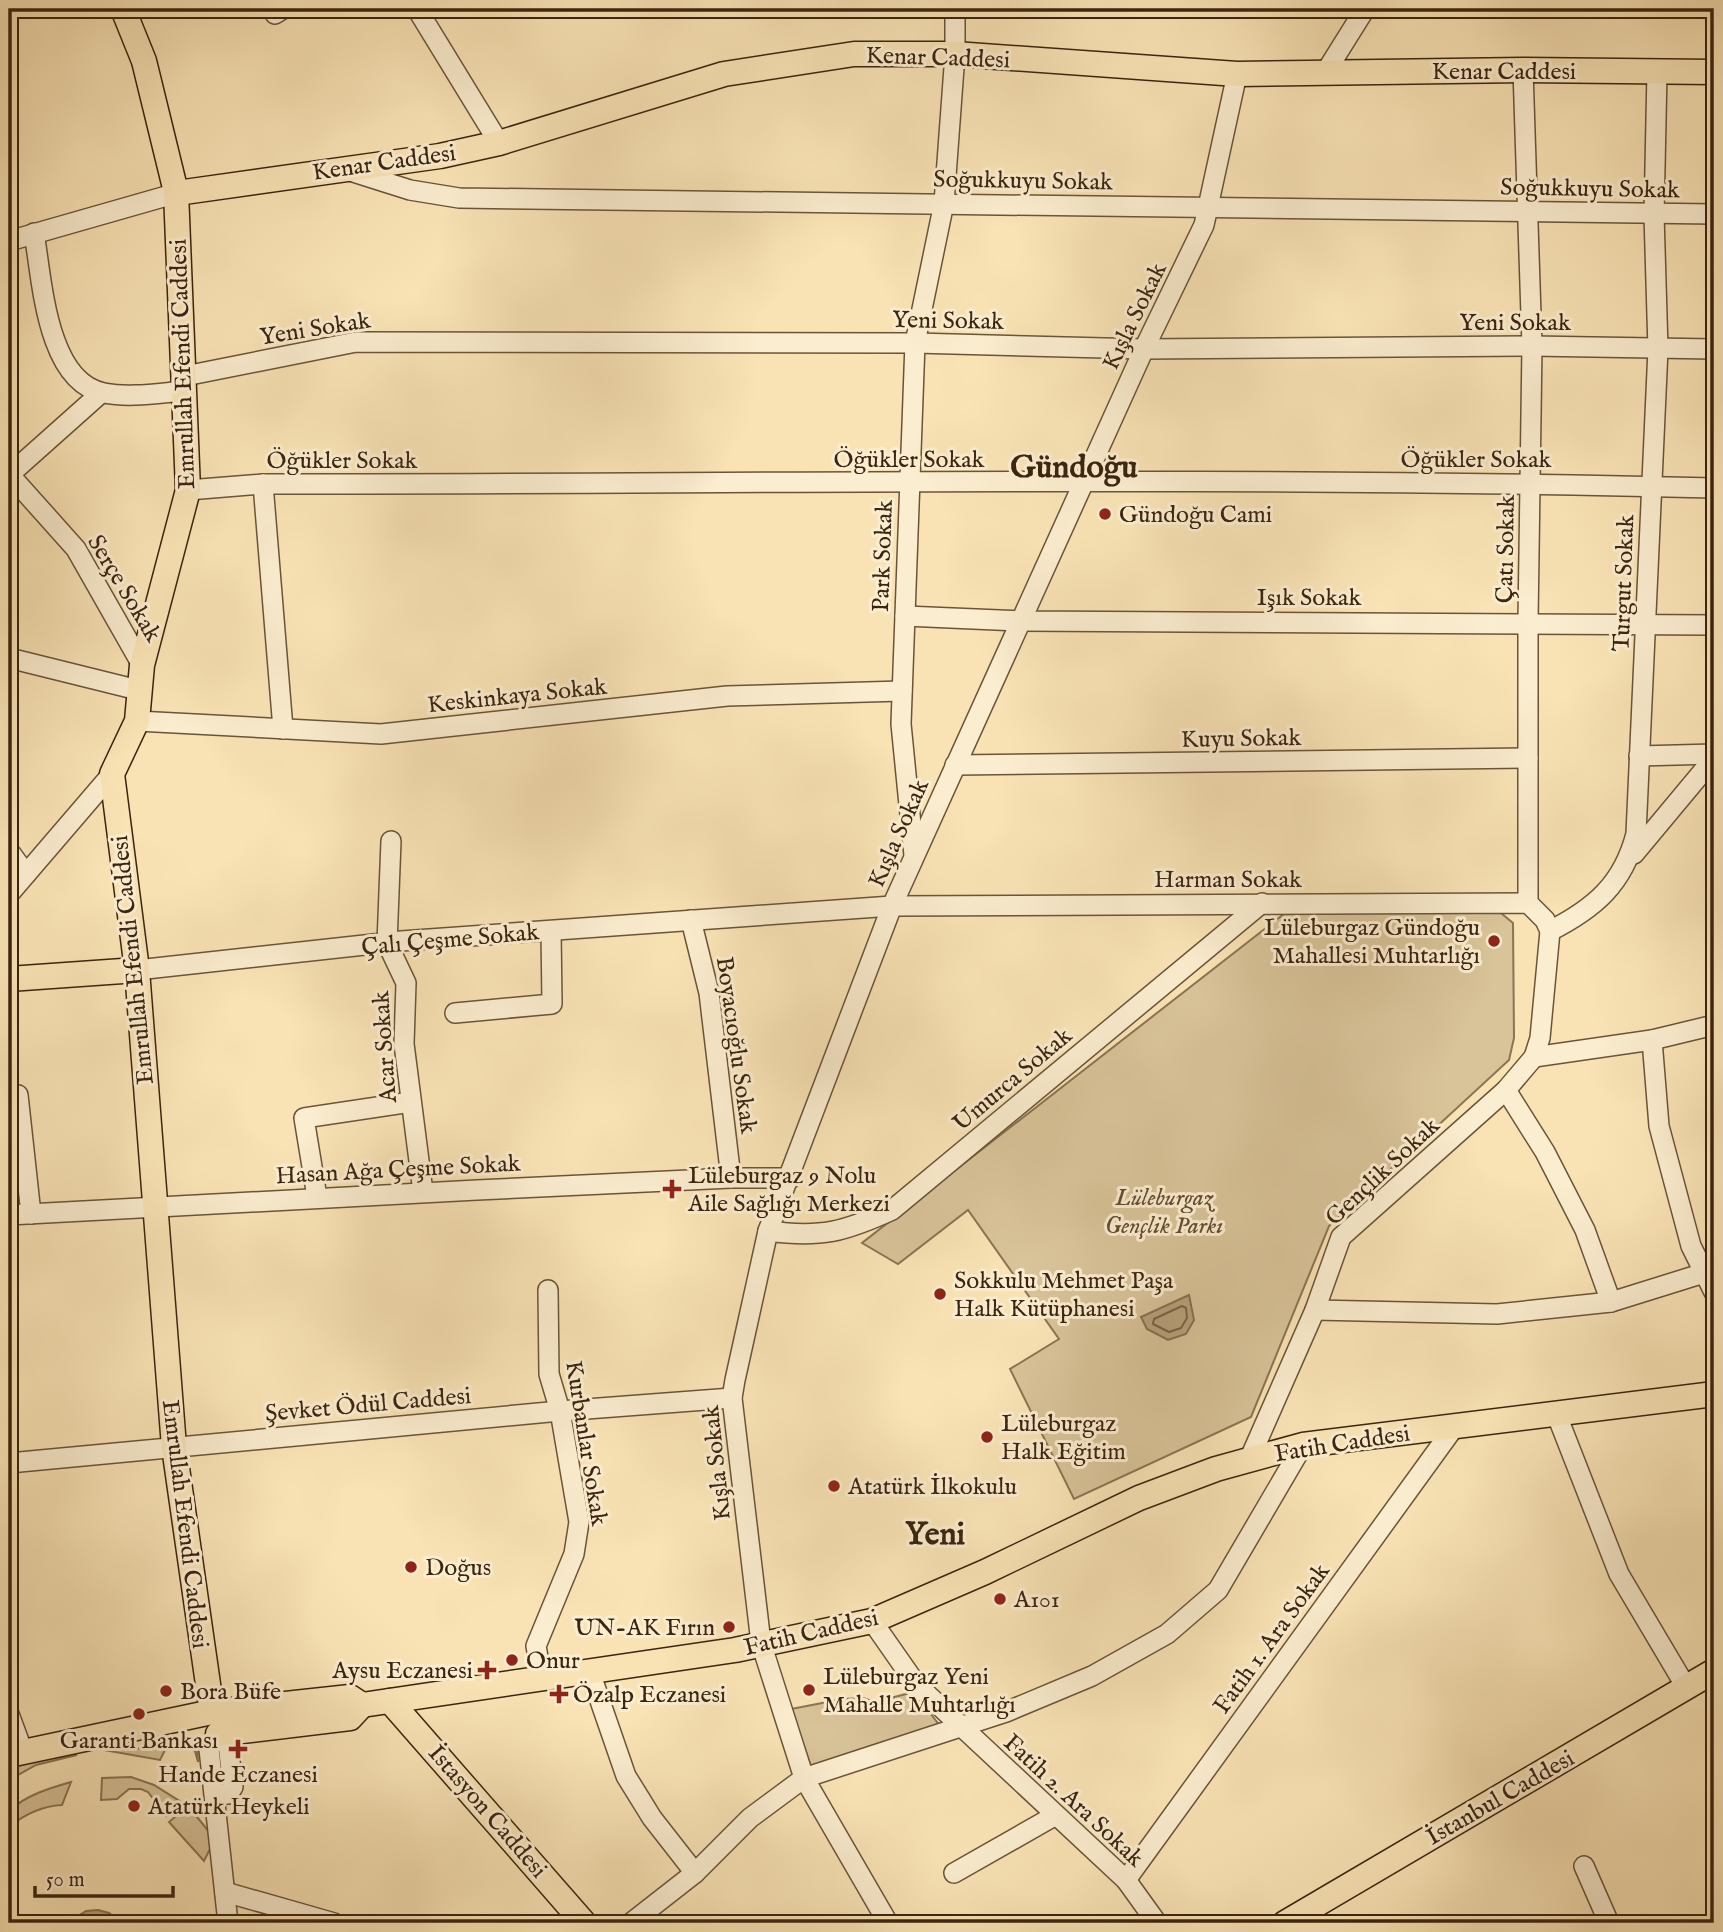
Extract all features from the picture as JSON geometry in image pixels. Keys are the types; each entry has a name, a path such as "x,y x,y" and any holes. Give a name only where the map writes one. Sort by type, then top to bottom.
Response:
{"main road":[{"name":"Emrullah Efendi Caddesi","path":"123,9 144,61 177,194 188,490 142,665 137,721 112,774 137,970 153,1208 174,1447 215,1723"},
{"name":"Kenar Caddesi","path":"177,194 440,156 499,143 724,74 853,54 955,54 1237,74 1523,70 1714,72"},
{"name":"Çalı Çeşme Sokak","path":"9,979 137,970"},
{"name":"Fatih Caddesi","path":"16,1754 215,1723 350,1697 362,1705 736,1650 872,1621 985,1572 1139,1498 1216,1468 1303,1445 1714,1394"},
{"name":"İstanbul Caddesi","path":"1285,1923 1714,1671"},
{"name":"İstasyon Caddesi","path":"390,1701 584,1923"}],"street":[{"path":"417,9 499,143"},
{"name":"Park Sokak","path":"914,856 901,724 915,343 944,203 955,54 955,9"},
{"path":"1325,73 1365,9"},
{"name":"Çatı Sokak","path":"1523,70 1532,346 1528,903"},
{"name":"Turgut Sokak","path":"1550,931 1585,913 1611,887 1629,859 1636,834 1658,349 1654,215 1657,72"},
{"name":"Kışla Sokak","path":"888,1923 804,1778 761,1643 732,1398 768,1231 791,1178 892,906 1144,349 1191,255 1208,207 1237,74"},
{"name":"Soğukkuyu Sokak","path":"335,170 359,173 410,190 459,198 1714,214"},
{"path":"9,241 177,194"},
{"path":"9,475 101,393 66,366 55,344 34,233"},
{"name":"Yeni Sokak","path":"101,393 132,395 356,342 915,343 1144,349 1532,346 1714,349"},
{"name":"Serçe Sokak","path":"9,475 76,549 142,665"},
{"path":"263,484 283,729"},
{"name":"Öğükler Sokak","path":"188,490 263,484 1530,484 1714,488"},
{"name":"Işık Sokak","path":"905,616 1021,621 1528,621 1714,625"},
{"path":"9,657 138,690"},
{"name":"Keskinkaya Sokak","path":"137,721 381,734 727,696 902,691"},
{"path":"1639,756 1714,756"},
{"path":"1629,859 1714,756"},
{"name":"Kuyu Sokak","path":"955,765 1528,758"},
{"path":"9,894 112,774"},
{"path":"387,943 391,841"},
{"path":"9,851 26,874"},
{"name":"Umurca Sokak","path":"768,1231 808,1236 853,1228 892,1210 1262,903"},
{"path":"1528,903 1545,920 1550,931 1541,1028 1534,1058 1652,1040 1714,1025"},
{"name":"Harman Sokak","path":"892,906 1528,903"},
{"name":"Çalı Çeşme Sokak","path":"137,970 387,943 892,906"},
{"name":"Boyacıoğlu Sokak","path":"691,920 709,993 731,1178"},
{"path":"455,1013 552,1004 551,931"},
{"name":"Acar Sokak","path":"387,943 406,983 404,1044 423,1192"},
{"path":"1652,1040 1659,1126 1691,1246 1714,1292"},
{"name":"Gençlik Sokak","path":"1249,1460 1315,1310 1341,1237 1506,1090 1534,1058"},
{"path":"1506,1090 1545,1152 1585,1230 1611,1301"},
{"path":"18,1095 31,1214"},
{"path":"317,1198 304,1118 411,1102"},
{"name":"Hasan Ağa Çeşme Sokak","path":"9,1215 423,1192 731,1178 791,1178"},
{"path":"1315,1310 1497,1314 1611,1301 1704,1273"},
{"name":"Kurbanlar Sokak","path":"542,1679 536,1646 579,1537 579,1522 560,1410 549,1374 548,1290"},
{"name":"Şevket Ödül Caddesi","path":"9,1463 560,1410 732,1398"},
{"path":"1556,1413 1619,1574 1686,1687"},
{"name":"Fatih 1. Ara Sokak","path":"1126,1880 1455,1426"},
{"path":"631,1923 695,1872 750,1818 804,1778 961,1727 1092,1676 1167,1634 1218,1590 1303,1445"},
{"name":"Fatih 2. Ara Sokak","path":"872,1621 916,1684 1126,1880 1157,1923"},
{"path":"590,1672 626,1776 652,1818 695,1872"},
{"path":"9,1714 16,1754"},
{"name":"Emrullah Efendi Caddesi","path":"215,1723 209,1749 228,1923"},
{"path":"954,1873 1056,1815"},
{"path":"1584,1866 1609,1923"},
{"path":"225,1892 334,1923"}],"green space":[{"name":"Lüleburgaz Gençlik Parkı","path":"1496,909 1513,923 1514,1038 1509,1060 1329,1226 1251,1417 1074,1499 1010,1369 1059,1339 968,1210 898,1264 862,1243 1289,910"},
{"path":"914,1692 940,1726 812,1769 791,1709 843,1699 863,1698 875,1702"},
{"path":"186,1739 197,1741 198,1762 195,1751 182,1743 167,1746 160,1760 104,1750 147,1748"},
{"path":"77,1755 36,1765 9,1780 9,1763"},
{"path":"131,1777 154,1785 181,1802 166,1816 148,1792 141,1789 129,1789 117,1799 101,1800 102,1778"},
{"path":"71,1782 62,1805 34,1812 9,1827 9,1811 16,1805 38,1793"},
{"path":"188,1806 215,1839 204,1861 169,1822"}],"water":[{"path":"1189,1295 1194,1320 1186,1334 1168,1340 1147,1329 1141,1317"},
{"path":"86,1911 109,1913 122,1923 67,1923"}],"place":[{"name":"Gündoğu Cami","path":"1105,514"},
{"name":"Lüleburgaz Gündoğu Mahallesi Muhtarlığı","path":"1494,941"},
{"name":"Lüleburgaz 9 Nolu Aile Sağlığı Merkezi","path":"672,1189"},
{"name":"Sokkulu Mehmet Paşa Halk Kütüphanesi","path":"940,1294"},
{"name":"Lüleburgaz Halk Eğitim","path":"987,1437"},
{"name":"Atatürk İlkokulu","path":"834,1486"},
{"name":"Doğus","path":"411,1567"},
{"name":"A101","path":"1000,1599"},
{"name":"UN-AK Fırın","path":"729,1627"},
{"name":"Onur","path":"512,1660"},
{"name":"Aysu Eczanesi","path":"487,1670"},
{"name":"Lüleburgaz Yeni Mahalle Muhtarlığı","path":"809,1690"},
{"name":"Bora Büfe","path":"166,1691"},
{"name":"Özalp Eczanesi","path":"559,1694"},
{"name":"Garanti Bankası","path":"139,1714"},
{"name":"Hande Eczanesi","path":"238,1749"},
{"name":"Atatürk Heykeli","path":"134,1806"}],"district":[{"name":"Gündoğu","path":"1074,466"},
{"name":"Yeni","path":"935,1533"}]}
